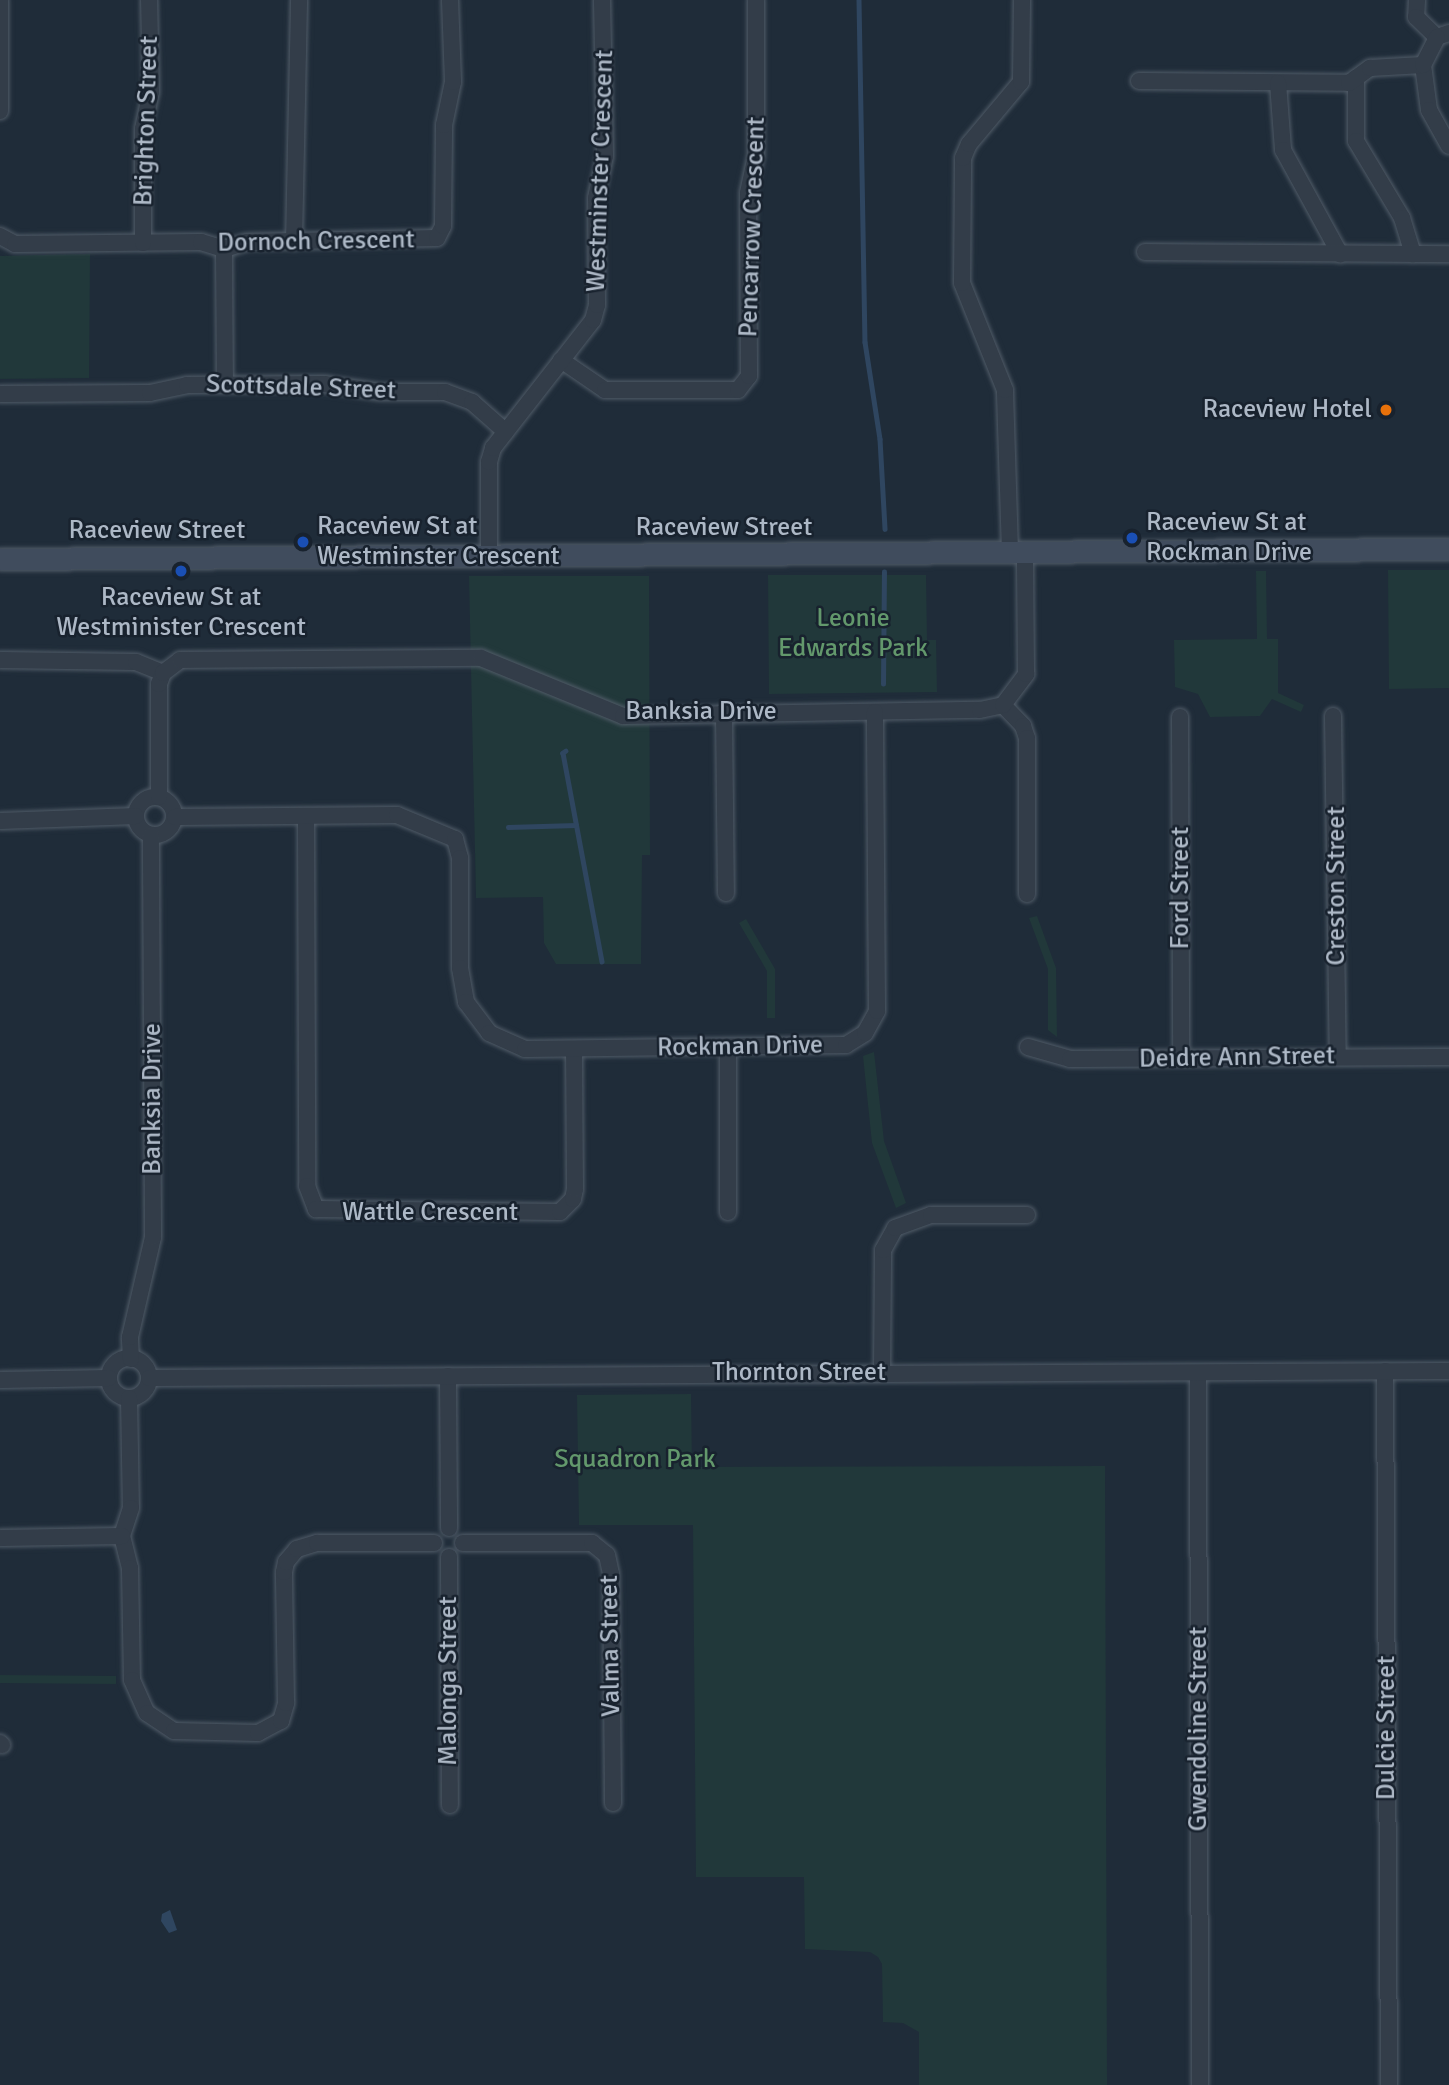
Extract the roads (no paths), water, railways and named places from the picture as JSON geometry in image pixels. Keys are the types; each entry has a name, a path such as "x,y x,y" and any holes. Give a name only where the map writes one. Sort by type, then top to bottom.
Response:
{"street":[{"path":"0,0 0,111"},
{"name":"Brighton Street","path":"143,243 143,129 151,92 149,0"},
{"path":"294,242 299,0"},
{"name":"Dornoch Crescent","path":"0,236 15,244 201,242 224,249 247,242 437,238 443,226 444,125 453,82 450,0"},
{"name":"Westminster Crescent","path":"489,558 489,462 506,432 593,320 597,305 596,198 605,156 602,0"},
{"name":"Pencarrow Crescent","path":"561,360 606,390 738,390 749,376 748,193 756,155 757,0"},
{"path":"875,712 980,710 1003,705 1026,674 1005,390 962,283 962,158 969,144 1021,82 1022,0"},
{"path":"1417,0 1416,17 1443,35 1423,65 1429,110 1449,146"},
{"path":"1139,81 1349,83 1370,68 1423,65"},
{"path":"1356,78 1356,141 1402,218 1413,254"},
{"path":"1278,82 1283,150 1340,254"},
{"path":"224,249 225,385"},
{"path":"1145,252 1449,254"},
{"name":"Scottsdale Street","path":"0,394 150,393 187,385 324,384 380,392 445,392 472,402 506,432"},
{"name":"Raceview Street","path":"0,559 489,558 1449,549"},
{"name":"Banksia Drive","path":"163,673 180,660 194,659 481,658 623,716 724,712 875,712"},
{"path":"0,660 136,662 163,673 159,797"},
{"path":"1003,705 1023,726 1027,738 1027,894"},
{"path":"724,712 726,892"},
{"name":"Rockman Drive","path":"175,817 397,815 455,839 460,859 460,968 466,1002 489,1033 525,1049 728,1049 846,1045 865,1033 877,1011 875,712"},
{"name":"Creston Street","path":"1333,716 1338,1056"},
{"name":"Ford Street","path":"1181,718 1181,1058"},
{"path":"159,797 169,802 175,817 170,830 151,835 140,828 136,816 140,803 159,797"},
{"path":"0,821 136,816"},
{"name":"Wattle Crescent","path":"306,816 307,1186 316,1209 560,1212 573,1199 575,1189 574,1049"},
{"name":"Banksia Drive","path":"131,1359 130,1337 153,1237 151,835"},
{"name":"Deidre Ann Street","path":"1028,1046 1070,1059 1449,1057"},
{"path":"727,1212 728,1049"},
{"path":"882,1372 883,1250 895,1228 931,1215 1027,1215"},
{"path":"131,1359 142,1363 149,1378 141,1394 129,1398 118,1395 109,1378 116,1364 131,1359"},
{"name":"Dulcie Street","path":"1385,1371 1389,2085"},
{"name":"Thornton Street","path":"149,1378 1449,1371"},
{"name":"Gwendoline Street","path":"1198,1373 1200,2085"},
{"path":"448,1376 449,1528"},
{"path":"0,1380 109,1378"},
{"path":"129,1398 131,1508 122,1536 130,1568 136,1696 147,1713 164,1726 201,1734 268,1731 281,1721 286,1703 284,1572 296,1549 317,1543 433,1543"},
{"path":"449,1528 460,1534 463,1542 457,1554 449,1558 438,1553 433,1543 440,1531 449,1528"},
{"path":"0,1538 122,1536"},
{"name":"Valma Street","path":"463,1542 592,1543 607,1555 611,1574 613,1803"},
{"name":"Malonga Street","path":"449,1558 450,1805"}],"water":[{"path":"170,1910 177,1930 169,1933 161,1921 162,1914"}],"waterway":[{"path":"859,0 865,342 880,439 885,529"},
{"path":"883,684 884,572"},
{"path":"566,751 563,753 602,961"},
{"path":"508,827 576,825"}],"place":[{"name":"Raceview Hotel","path":"1386,410"},
{"name":"Raceview St at Rockman Drive","path":"1132,538"},
{"name":"Raceview St at Westminster Crescent","path":"303,542"},
{"name":"Raceview St at Westminister Crescent","path":"181,571"}],"park label":[{"name":"Leonie Edwards Park","path":"853,634"},
{"name":"Squadron Park","path":"635,1460"}]}
